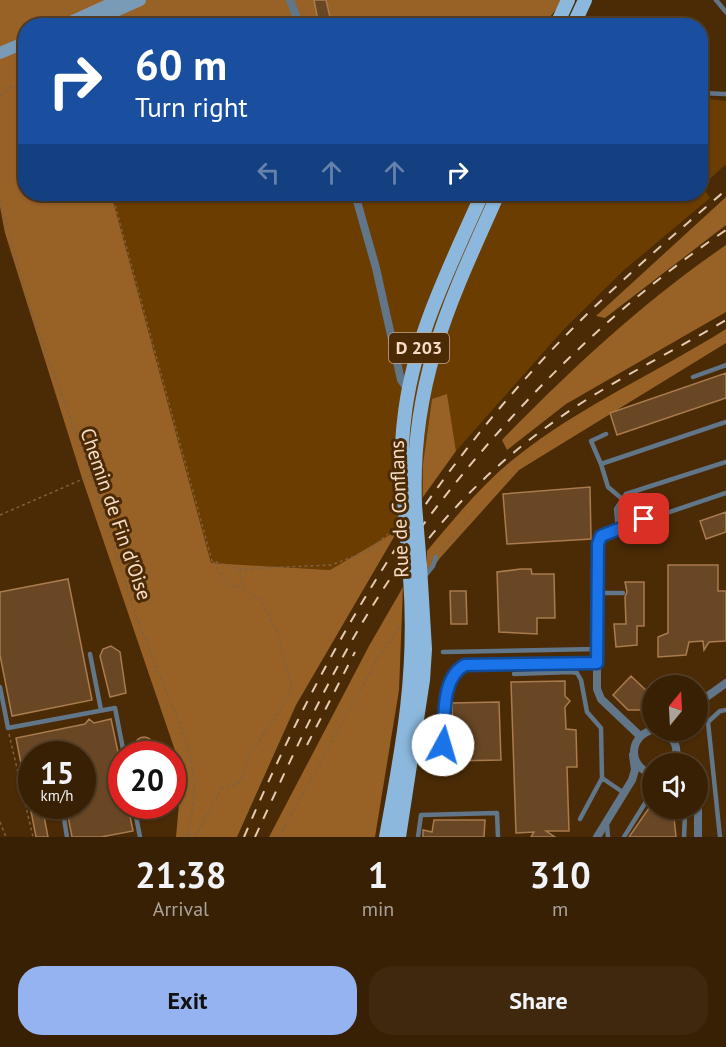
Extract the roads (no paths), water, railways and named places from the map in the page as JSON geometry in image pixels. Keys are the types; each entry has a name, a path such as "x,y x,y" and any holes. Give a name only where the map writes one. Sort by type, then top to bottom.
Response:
{"main road":[{"path":"80,18 119,0"},
{"path":"100,18 140,0"},
{"path":"560,18 568,0"},
{"path":"577,18 585,0"},
{"path":"0,53 18,45"},
{"path":"0,62 18,54"},
{"name":"Rue de Conflans","path":"399,837 423,680 425,649 402,446 408,390 418,349 437,295 479,201"},
{"name":"Rue de Conflans","path":"410,509 416,434 429,362 447,308 495,201"},
{"name":"Rue de Conflans","path":"386,837 411,695 413,616 417,574"}],"street":[{"path":"290,0 297,18"},
{"name":"Rue de Conflans","path":"357,201 401,380 408,390"},
{"path":"398,362 407,362 418,349"},
{"path":"597,551 597,689 601,699 640,736 636,741 633,755 634,774 597,837"},
{"path":"708,696 726,683"},
{"path":"674,741 677,753"},
{"path":"633,755 642,769"},
{"path":"624,793 642,776"},
{"path":"698,819 698,837"}],"lane":[{"path":"716,0 726,12"},
{"path":"708,93 726,94"},
{"path":"693,377 726,365"},
{"path":"601,464 726,422"},
{"path":"606,434 591,441 608,487 621,498"},
{"path":"618,529 616,509 621,498 726,462"},
{"path":"597,551 601,536 726,493"},
{"path":"417,574 433,566 436,557"},
{"path":"597,593 623,593"},
{"path":"443,652 597,649"},
{"path":"90,654 101,710"},
{"path":"441,766 449,683 457,669 465,665 597,663"},
{"path":"514,674 577,673 581,680 587,712 601,728 602,778 580,819"},
{"path":"0,687 8,728 115,708 121,741"},
{"path":"720,837 708,722 720,711 726,710"},
{"path":"602,778 624,793"},
{"path":"624,837 642,808"},
{"path":"418,837 422,815 497,813 498,837"},
{"path":"64,819 67,837"},
{"path":"137,819 140,837"},
{"path":"684,837 685,819"},
{"path":"606,821 608,837"}],"railway":[{"path":"244,837 304,707 338,645 412,524 454,466 498,410 567,334 634,270 726,190"},
{"path":"396,562 468,468 546,381 632,301 726,230"},
{"path":"405,570 446,518 518,449 599,392 726,320"},
{"path":"255,837 323,694 362,624 405,557"},
{"path":"307,745 355,652"}]}
